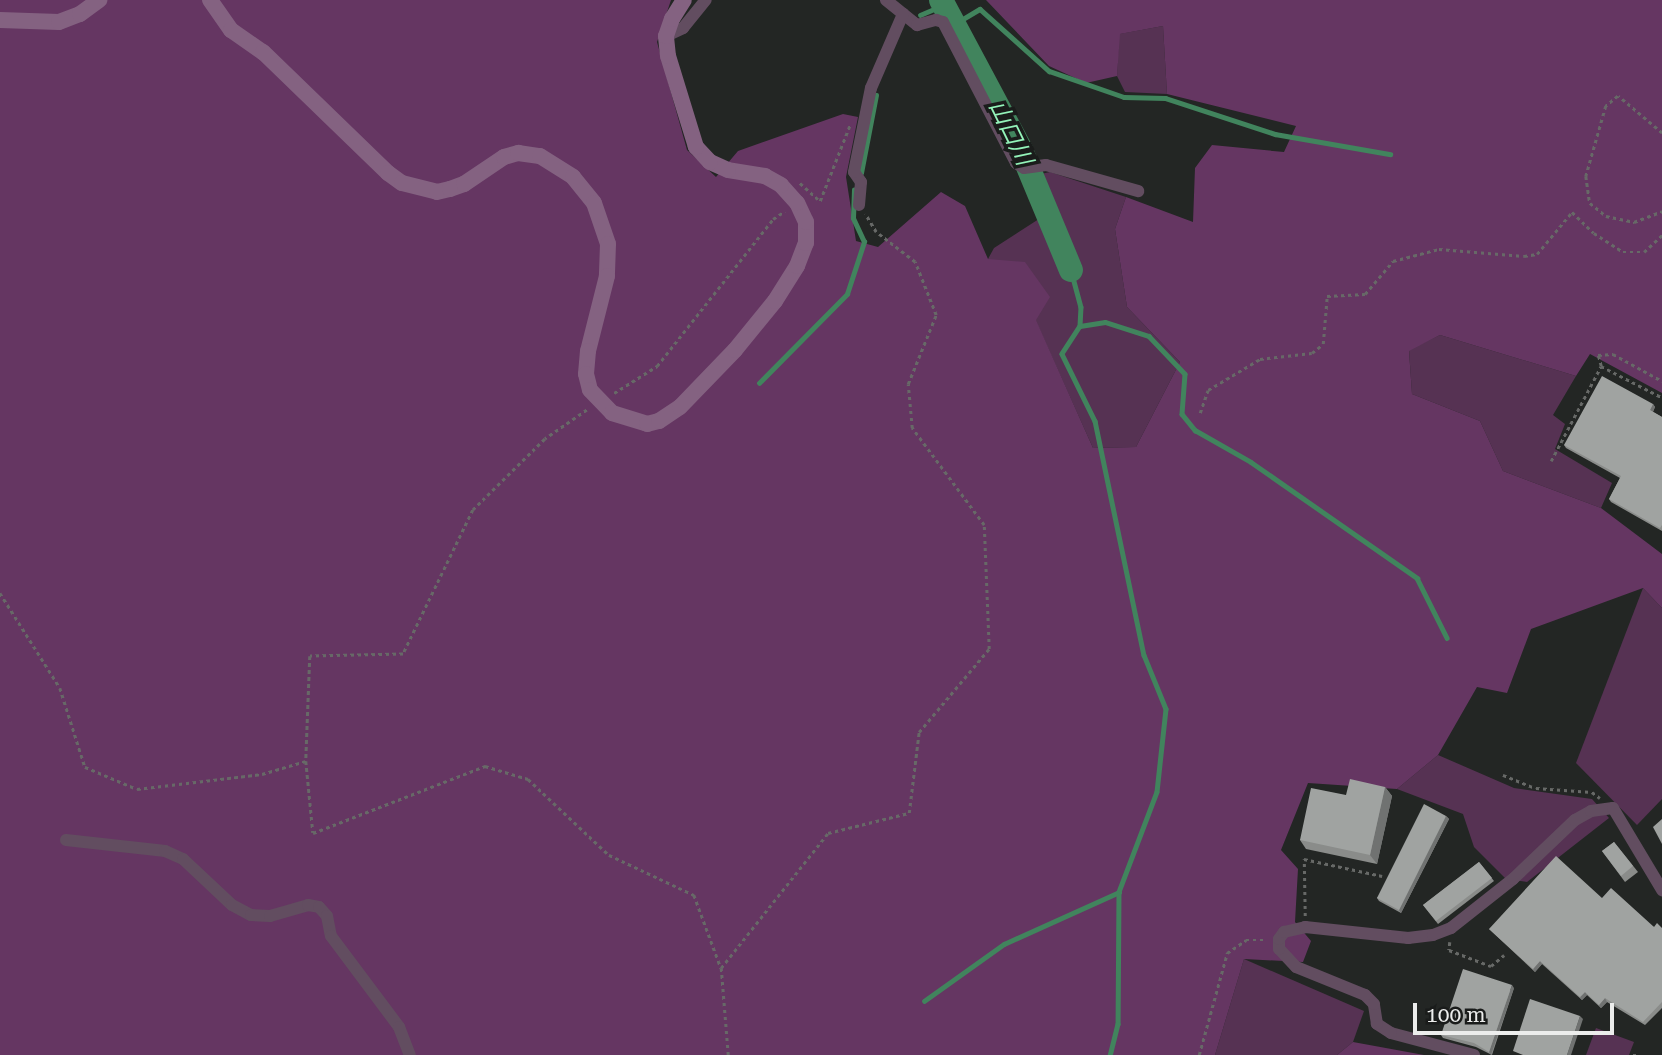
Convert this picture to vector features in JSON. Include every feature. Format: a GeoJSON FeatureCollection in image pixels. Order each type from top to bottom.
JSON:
{"type":"FeatureCollection","features":[{"type":"Feature","properties":{"kind":"street"},"geometry":{"type":"LineString","coordinates":[[0,20],[15,19],[37,24],[59,22],[80,14],[99,0]]}},
{"type":"Feature","properties":{"kind":"street"},"geometry":{"type":"LineString","coordinates":[[210,0],[231,30],[264,52],[388,173],[402,183],[437,192],[450,189],[464,184],[504,157],[518,153],[540,156],[558,164],[583,187],[594,203],[608,244],[607,276],[588,351],[586,374],[590,390],[598,402],[612,413],[646,424],[659,421],[680,407],[735,350],[775,301],[797,266],[806,243],[806,222],[797,203],[781,185],[765,176],[728,170],[710,162],[696,146],[668,56],[666,36],[672,19],[684,0]]}},
{"type":"Feature","properties":{"kind":"street"},"geometry":{"type":"LineString","coordinates":[[666,36],[683,28],[706,0]]}},
{"type":"Feature","properties":{"kind":"street"},"geometry":{"type":"LineString","coordinates":[[886,0],[917,25],[936,20],[943,22],[1016,163],[1030,167],[1046,165],[1138,191]]}},
{"type":"Feature","properties":{"kind":"street"},"geometry":{"type":"LineString","coordinates":[[859,205],[861,182],[854,172],[871,88],[903,14]]}},
{"type":"Feature","properties":{"kind":"street"},"geometry":{"type":"LineString","coordinates":[[1474,1055],[1391,1033],[1377,1024],[1374,1004],[1365,995],[1296,967],[1279,949],[1279,939],[1284,932],[1305,927],[1408,938],[1433,935],[1451,928],[1513,878],[1575,820],[1591,811],[1613,808],[1662,891]]}},
{"type":"Feature","properties":{"kind":"street"},"geometry":{"type":"LineString","coordinates":[[66,840],[165,850],[183,859],[232,905],[251,915],[270,916],[308,905],[319,907],[327,916],[331,936],[399,1027],[410,1055]]}},
{"type":"Feature","properties":{"kind":"path"},"geometry":{"type":"LineString","coordinates":[[1662,133],[1618,96],[1606,106],[1586,176],[1590,203],[1606,216],[1634,222],[1662,211]]}},
{"type":"Feature","properties":{"kind":"path"},"geometry":{"type":"LineString","coordinates":[[781,185],[794,178],[820,201],[852,121]]}},
{"type":"Feature","properties":{"kind":"path"},"geometry":{"type":"LineString","coordinates":[[728,1055],[721,968],[694,895],[608,855],[528,779],[485,766],[313,833],[306,761],[310,656],[403,654],[473,510],[545,439],[657,366],[773,219],[797,203]]}},
{"type":"Feature","properties":{"kind":"path"},"geometry":{"type":"LineString","coordinates":[[721,968],[828,833],[909,813],[919,732],[989,649],[984,525],[912,428],[908,384],[936,315],[915,262],[876,232],[859,205]]}},
{"type":"Feature","properties":{"kind":"path"},"geometry":{"type":"LineString","coordinates":[[1200,413],[1208,390],[1260,359],[1312,353],[1323,344],[1327,296],[1366,294],[1393,261],[1439,249],[1524,256],[1537,254],[1572,212],[1594,233],[1623,252],[1644,252],[1662,235]]}},
{"type":"Feature","properties":{"kind":"path"},"geometry":{"type":"LineString","coordinates":[[1551,461],[1601,366],[1598,355],[1613,354],[1662,382]]}},
{"type":"Feature","properties":{"kind":"path"},"geometry":{"type":"LineString","coordinates":[[1601,366],[1661,397]]}},
{"type":"Feature","properties":{"kind":"path"},"geometry":{"type":"LineString","coordinates":[[0,593],[60,688],[85,767],[137,789],[262,774],[306,761]]}},
{"type":"Feature","properties":{"kind":"path"},"geometry":{"type":"LineString","coordinates":[[1503,775],[1536,788],[1592,792],[1613,808]]}},
{"type":"Feature","properties":{"kind":"path"},"geometry":{"type":"LineString","coordinates":[[1305,927],[1304,859],[1382,876]]}},
{"type":"Feature","properties":{"kind":"path"},"geometry":{"type":"LineString","coordinates":[[1451,928],[1449,950],[1492,966],[1504,955]]}},
{"type":"Feature","properties":{"kind":"path"},"geometry":{"type":"LineString","coordinates":[[1199,1055],[1227,953],[1246,940],[1279,939]]}},
{"type":"Feature","properties":{"kind":"path"},"geometry":{"type":"LineString","coordinates":[[1633,1055],[1639,1055]]}},
{"type":"Feature","properties":{"kind":"shaded area"},"geometry":{"type":"Polygon","coordinates":[[[0,0],[671,0],[657,42],[687,150],[716,177],[738,151],[843,114],[858,117],[846,177],[856,241],[878,247],[941,192],[965,206],[988,259],[1025,262],[1050,297],[1036,320],[1093,448],[1136,447],[1180,362],[1127,307],[1115,229],[1126,197],[1193,222],[1195,168],[1212,145],[1284,152],[1296,126],[1167,94],[1163,26],[1120,34],[1117,76],[1086,83],[1049,66],[986,0],[1662,0],[1662,393],[1590,354],[1576,376],[1440,335],[1409,351],[1412,394],[1480,421],[1503,471],[1601,508],[1662,554],[1662,608],[1643,588],[1531,629],[1507,693],[1477,687],[1438,755],[1397,789],[1308,783],[1281,850],[1298,869],[1295,922],[1311,941],[1303,962],[1244,959],[1215,1055],[0,1055],[0,0]]]}},
{"type":"Feature","properties":{"kind":"shaded area"},"geometry":{"type":"Polygon","coordinates":[[[1163,26],[1167,94],[1125,92],[1117,76],[1119,34],[1163,26]]]}},
{"type":"Feature","properties":{"kind":"shaded area"},"geometry":{"type":"Polygon","coordinates":[[[1050,172],[1126,197],[1115,229],[1127,307],[1180,362],[1136,447],[1093,448],[1035,319],[988,259],[994,248],[1042,217],[1023,178],[1050,172]]]}},
{"type":"Feature","properties":{"kind":"shaded area"},"geometry":{"type":"Polygon","coordinates":[[[1440,335],[1576,376],[1553,415],[1565,424],[1555,449],[1612,483],[1601,508],[1503,471],[1480,421],[1412,394],[1409,350],[1440,335]]]}},
{"type":"Feature","properties":{"kind":"shaded area"},"geometry":{"type":"Polygon","coordinates":[[[1643,588],[1662,608],[1662,799],[1637,825],[1576,763],[1643,588]]]}},
{"type":"Feature","properties":{"kind":"shaded area"},"geometry":{"type":"Polygon","coordinates":[[[1438,755],[1514,788],[1592,799],[1609,818],[1527,882],[1506,879],[1474,847],[1463,814],[1397,789],[1438,755]]]}},
{"type":"Feature","properties":{"kind":"shaded area"},"geometry":{"type":"Polygon","coordinates":[[[1244,959],[1364,1011],[1353,1042],[1337,1055],[1215,1055],[1244,959]]]}},
{"type":"Feature","properties":{"kind":"shaded area"},"geometry":{"type":"Polygon","coordinates":[[[1596,1028],[1634,1042],[1629,1055],[1586,1055],[1596,1028]]]}},
{"type":"Feature","properties":{"kind":"shaded area"},"geometry":{"type":"Polygon","coordinates":[[[1353,1042],[1424,1055],[1337,1055],[1353,1042]]]}},
{"type":"Feature","properties":{"kind":"building"},"geometry":{"type":"Polygon","coordinates":[[[1602,376],[1653,404],[1650,410],[1662,417],[1660,528],[1609,499],[1621,476],[1564,445],[1602,376]]]}},
{"type":"Feature","properties":{"kind":"building"},"geometry":{"type":"Polygon","coordinates":[[[1350,779],[1385,787],[1370,855],[1300,840],[1311,788],[1346,795],[1350,779]]]}},
{"type":"Feature","properties":{"kind":"building"},"geometry":{"type":"Polygon","coordinates":[[[1424,804],[1446,816],[1399,910],[1377,898],[1424,804]]]}},
{"type":"Feature","properties":{"kind":"building"},"geometry":{"type":"Polygon","coordinates":[[[1662,819],[1662,844],[1653,827],[1662,819]]]}},
{"type":"Feature","properties":{"kind":"building"},"geometry":{"type":"Polygon","coordinates":[[[1614,842],[1633,866],[1621,876],[1602,851],[1614,842]]]}},
{"type":"Feature","properties":{"kind":"building"},"geometry":{"type":"Polygon","coordinates":[[[1556,856],[1602,898],[1611,888],[1654,927],[1657,923],[1662,928],[1662,1002],[1643,1022],[1605,998],[1599,1005],[1585,992],[1580,997],[1540,961],[1533,969],[1489,929],[1556,856]]]}},
{"type":"Feature","properties":{"kind":"building"},"geometry":{"type":"Polygon","coordinates":[[[1479,862],[1492,878],[1436,921],[1423,905],[1479,862]]]}},
{"type":"Feature","properties":{"kind":"building"},"geometry":{"type":"Polygon","coordinates":[[[1463,969],[1512,985],[1489,1052],[1474,1043],[1441,1035],[1463,969]]]}},
{"type":"Feature","properties":{"kind":"building"},"geometry":{"type":"Polygon","coordinates":[[[1530,999],[1580,1016],[1567,1055],[1523,1055],[1513,1051],[1530,999]]]}},
{"type":"Feature","properties":{"kind":"waterway","name":"山口川"},"geometry":{"type":"LineString","coordinates":[[941,0],[1021,150],[1071,270]]}},
{"type":"Feature","properties":{"kind":"waterway"},"geometry":{"type":"LineString","coordinates":[[920,15],[943,5]]}},
{"type":"Feature","properties":{"kind":"waterway"},"geometry":{"type":"LineString","coordinates":[[953,25],[980,9],[1049,71],[1124,97],[1165,98],[1275,134],[1390,154]]}},
{"type":"Feature","properties":{"kind":"waterway"},"geometry":{"type":"LineString","coordinates":[[861,173],[876,95]]}},
{"type":"Feature","properties":{"kind":"waterway"},"geometry":{"type":"LineString","coordinates":[[759,383],[847,294],[864,242],[853,218],[854,190]]}},
{"type":"Feature","properties":{"kind":"waterway"},"geometry":{"type":"LineString","coordinates":[[1071,270],[1081,307],[1080,326],[1062,354],[1095,421],[1144,655],[1166,709],[1157,792],[1119,892],[1118,1024],[1110,1055]]}},
{"type":"Feature","properties":{"kind":"waterway"},"geometry":{"type":"LineString","coordinates":[[1080,326],[1105,322],[1149,336],[1185,374],[1182,414],[1195,430],[1251,462],[1417,578],[1447,638]]}},
{"type":"Feature","properties":{"kind":"waterway"},"geometry":{"type":"LineString","coordinates":[[924,1001],[1004,944],[1119,892]]}}]}
